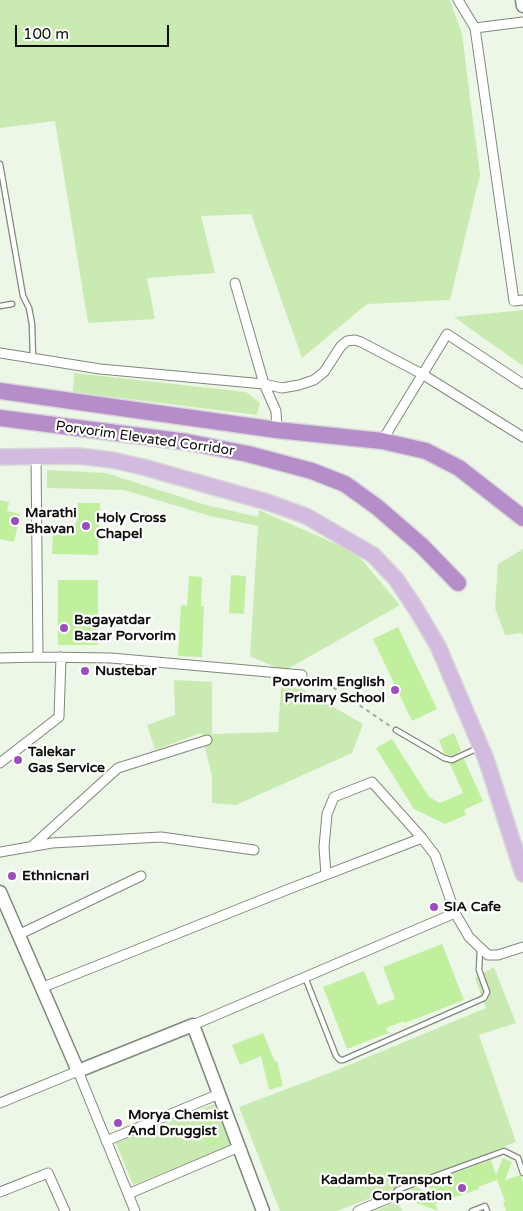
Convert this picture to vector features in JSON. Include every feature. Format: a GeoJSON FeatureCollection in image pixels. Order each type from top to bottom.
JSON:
{"type":"FeatureCollection","features":[{"type":"Feature","properties":{"kind":"highway"},"geometry":{"type":"LineString","coordinates":[[0,391],[277,430],[382,441],[426,451],[459,468],[523,518]]}},
{"type":"Feature","properties":{"kind":"highway","name":"Porvorim Elevated Corridor"},"geometry":{"type":"LineString","coordinates":[[0,418],[187,442],[248,454],[312,471],[345,484],[377,507],[422,546],[458,584]]}},
{"type":"Feature","properties":{"kind":"main road"},"geometry":{"type":"LineString","coordinates":[[0,457],[78,456],[112,460],[143,467],[267,502],[306,516],[373,555],[396,579],[438,646],[481,747],[523,874]]}},
{"type":"Feature","properties":{"kind":"street"},"geometry":{"type":"LineString","coordinates":[[458,0],[475,28],[514,301],[523,300]]}},
{"type":"Feature","properties":{"kind":"street"},"geometry":{"type":"LineString","coordinates":[[522,0],[523,6]]}},
{"type":"Feature","properties":{"kind":"street"},"geometry":{"type":"LineString","coordinates":[[475,28],[523,22]]}},
{"type":"Feature","properties":{"kind":"street"},"geometry":{"type":"LineString","coordinates":[[235,283],[264,384],[276,411],[277,430]]}},
{"type":"Feature","properties":{"kind":"street"},"geometry":{"type":"LineString","coordinates":[[382,441],[447,334],[523,384]]}},
{"type":"Feature","properties":{"kind":"street"},"geometry":{"type":"LineString","coordinates":[[0,353],[100,370],[264,384],[282,388],[314,380],[324,372],[341,346],[347,341],[355,340],[422,374],[523,437]]}},
{"type":"Feature","properties":{"kind":"street"},"geometry":{"type":"LineString","coordinates":[[36,456],[38,657]]}},
{"type":"Feature","properties":{"kind":"street"},"geometry":{"type":"LineString","coordinates":[[0,763],[59,717],[61,657]]}},
{"type":"Feature","properties":{"kind":"street"},"geometry":{"type":"LineString","coordinates":[[0,658],[111,658],[302,675]]}},
{"type":"Feature","properties":{"kind":"street"},"geometry":{"type":"LineString","coordinates":[[31,847],[118,768],[207,740]]}},
{"type":"Feature","properties":{"kind":"street"},"geometry":{"type":"LineString","coordinates":[[326,875],[324,847],[327,814],[334,797],[372,782],[435,855],[455,913],[469,937],[488,955],[498,955],[523,947]]}},
{"type":"Feature","properties":{"kind":"street"},"geometry":{"type":"LineString","coordinates":[[0,852],[52,843],[161,837],[254,850]]}},
{"type":"Feature","properties":{"kind":"street"},"geometry":{"type":"LineString","coordinates":[[41,988],[422,838]]}},
{"type":"Feature","properties":{"kind":"street"},"geometry":{"type":"LineString","coordinates":[[18,934],[142,876]]}},
{"type":"Feature","properties":{"kind":"street"},"geometry":{"type":"LineString","coordinates":[[0,892],[4,910],[18,934],[78,1072],[135,1211]]}},
{"type":"Feature","properties":{"kind":"street"},"geometry":{"type":"LineString","coordinates":[[0,1103],[193,1025],[455,913]]}},
{"type":"Feature","properties":{"kind":"street"},"geometry":{"type":"LineString","coordinates":[[193,1025],[263,1211]]}},
{"type":"Feature","properties":{"kind":"street"},"geometry":{"type":"LineString","coordinates":[[106,1141],[219,1094]]}},
{"type":"Feature","properties":{"kind":"street"},"geometry":{"type":"LineString","coordinates":[[128,1194],[239,1147]]}},
{"type":"Feature","properties":{"kind":"street"},"geometry":{"type":"LineString","coordinates":[[0,1192],[48,1173],[64,1211]]}},
{"type":"Feature","properties":{"kind":"street"},"geometry":{"type":"LineString","coordinates":[[358,1211],[396,1195]]}},
{"type":"Feature","properties":{"kind":"lane"},"geometry":{"type":"LineString","coordinates":[[0,164],[23,296],[29,308],[32,324],[33,359]]}},
{"type":"Feature","properties":{"kind":"lane"},"geometry":{"type":"LineString","coordinates":[[0,306],[12,304]]}},
{"type":"Feature","properties":{"kind":"lane"},"geometry":{"type":"LineString","coordinates":[[396,730],[444,758],[452,760],[481,747]]}},
{"type":"Feature","properties":{"kind":"lane"},"geometry":{"type":"LineString","coordinates":[[305,977],[336,1056],[343,1060],[484,998],[487,992],[479,970],[480,948]]}},
{"type":"Feature","properties":{"kind":"lane"},"geometry":{"type":"LineString","coordinates":[[396,1195],[397,1190],[504,1151],[518,1158],[523,1173]]}},
{"type":"Feature","properties":{"kind":"lane"},"geometry":{"type":"LineString","coordinates":[[472,1211],[485,1206],[487,1211]]}},
{"type":"Feature","properties":{"kind":"path"},"geometry":{"type":"LineString","coordinates":[[302,675],[321,679],[396,730]]}},
{"type":"Feature","properties":{"kind":"green space"},"geometry":{"type":"Polygon","coordinates":[[[0,0],[450,0],[462,34],[480,175],[450,300],[367,304],[302,358],[251,214],[201,216],[215,273],[147,278],[155,319],[88,323],[55,121],[0,128],[0,0]]]}},
{"type":"Feature","properties":{"kind":"green space"},"geometry":{"type":"Polygon","coordinates":[[[523,310],[523,366],[454,317],[523,310]]]}},
{"type":"Feature","properties":{"kind":"green space"},"geometry":{"type":"Polygon","coordinates":[[[74,373],[246,392],[260,403],[257,415],[73,392],[74,373]]]}},
{"type":"Feature","properties":{"kind":"green space"},"geometry":{"type":"Polygon","coordinates":[[[47,470],[106,473],[206,505],[258,517],[259,510],[356,553],[400,605],[284,671],[250,656],[258,526],[210,516],[124,490],[47,488],[47,470]]]}},
{"type":"Feature","properties":{"kind":"green space"},"geometry":{"type":"Polygon","coordinates":[[[523,549],[523,636],[521,633],[505,635],[495,608],[498,564],[523,549]]]}},
{"type":"Feature","properties":{"kind":"green space"},"geometry":{"type":"Polygon","coordinates":[[[174,680],[212,682],[212,734],[278,732],[281,687],[302,689],[363,724],[352,753],[236,805],[212,803],[212,776],[201,733],[155,750],[147,725],[175,715],[174,680]]]}},
{"type":"Feature","properties":{"kind":"green space"},"geometry":{"type":"Polygon","coordinates":[[[494,967],[516,1023],[479,1035],[516,1142],[337,1211],[280,1211],[239,1107],[332,1072],[486,1008],[475,978],[494,967]]]}},
{"type":"Feature","properties":{"kind":"green space"},"geometry":{"type":"Polygon","coordinates":[[[214,1104],[231,1146],[133,1185],[116,1143],[214,1104]]]}},
{"type":"Feature","properties":{"kind":"green space"},"geometry":{"type":"Polygon","coordinates":[[[398,1201],[402,1211],[374,1211],[398,1201]]]}},
{"type":"Feature","properties":{"kind":"building"},"geometry":{"type":"Polygon","coordinates":[[[0,500],[9,502],[7,511],[20,514],[14,542],[0,539],[0,500]]]}},
{"type":"Feature","properties":{"kind":"building","name":"Holy Cross Chapel"},"geometry":{"type":"Polygon","coordinates":[[[78,503],[100,503],[98,555],[52,554],[53,530],[69,530],[77,522],[78,503]]]}},
{"type":"Feature","properties":{"kind":"building"},"geometry":{"type":"Polygon","coordinates":[[[231,575],[246,576],[244,614],[229,613],[231,575]]]}},
{"type":"Feature","properties":{"kind":"building"},"geometry":{"type":"Polygon","coordinates":[[[189,576],[202,577],[201,606],[204,606],[202,657],[178,656],[181,605],[187,606],[189,576]]]}},
{"type":"Feature","properties":{"kind":"building"},"geometry":{"type":"Polygon","coordinates":[[[58,580],[98,580],[98,645],[58,645],[58,580]]]}},
{"type":"Feature","properties":{"kind":"building"},"geometry":{"type":"Polygon","coordinates":[[[398,627],[437,709],[412,721],[373,639],[398,627]]]}},
{"type":"Feature","properties":{"kind":"building"},"geometry":{"type":"Polygon","coordinates":[[[454,733],[461,751],[452,756],[444,753],[439,740],[454,733]]]}},
{"type":"Feature","properties":{"kind":"building"},"geometry":{"type":"Polygon","coordinates":[[[392,739],[429,797],[440,803],[463,793],[450,764],[464,759],[483,801],[464,810],[466,815],[445,824],[414,809],[376,748],[392,739]]]}},
{"type":"Feature","properties":{"kind":"building"},"geometry":{"type":"Polygon","coordinates":[[[442,944],[464,1000],[405,1023],[404,1021],[386,1028],[388,1033],[347,1049],[323,987],[364,971],[378,1005],[395,999],[383,967],[442,944]]]}},
{"type":"Feature","properties":{"kind":"building"},"geometry":{"type":"Polygon","coordinates":[[[263,1033],[275,1062],[277,1061],[283,1086],[269,1090],[261,1056],[240,1065],[232,1045],[263,1033]]]}},
{"type":"Feature","properties":{"kind":"building"},"geometry":{"type":"Polygon","coordinates":[[[210,1111],[222,1141],[208,1147],[196,1116],[210,1111]]]}},
{"type":"Feature","properties":{"kind":"building"},"geometry":{"type":"Polygon","coordinates":[[[503,1158],[512,1162],[505,1180],[521,1176],[523,1182],[523,1211],[506,1211],[503,1202],[505,1201],[497,1180],[478,1187],[479,1189],[435,1204],[438,1211],[408,1200],[412,1189],[416,1187],[432,1194],[428,1183],[491,1160],[496,1175],[503,1158]]]}},
{"type":"Feature","properties":{"kind":"place","name":"Marathi Bhavan"},"geometry":{"type":"Point","coordinates":[15,521]}},
{"type":"Feature","properties":{"kind":"place","name":"Holy Cross Chapel"},"geometry":{"type":"Point","coordinates":[86,526]}},
{"type":"Feature","properties":{"kind":"place","name":"Bagayatdar Bazar Porvorim"},"geometry":{"type":"Point","coordinates":[64,628]}},
{"type":"Feature","properties":{"kind":"place","name":"Nustebar"},"geometry":{"type":"Point","coordinates":[85,671]}},
{"type":"Feature","properties":{"kind":"place","name":"Porvorim English Primary School"},"geometry":{"type":"Point","coordinates":[395,690]}},
{"type":"Feature","properties":{"kind":"place","name":"Talekar Gas Service"},"geometry":{"type":"Point","coordinates":[18,760]}},
{"type":"Feature","properties":{"kind":"place","name":"Ethnicnari"},"geometry":{"type":"Point","coordinates":[12,876]}},
{"type":"Feature","properties":{"kind":"place","name":"SIA Cafe"},"geometry":{"type":"Point","coordinates":[434,907]}},
{"type":"Feature","properties":{"kind":"place","name":"Morya Chemist And Druggist"},"geometry":{"type":"Point","coordinates":[118,1123]}},
{"type":"Feature","properties":{"kind":"place","name":"Kadamba Transport Corporation"},"geometry":{"type":"Point","coordinates":[462,1188]}}]}
